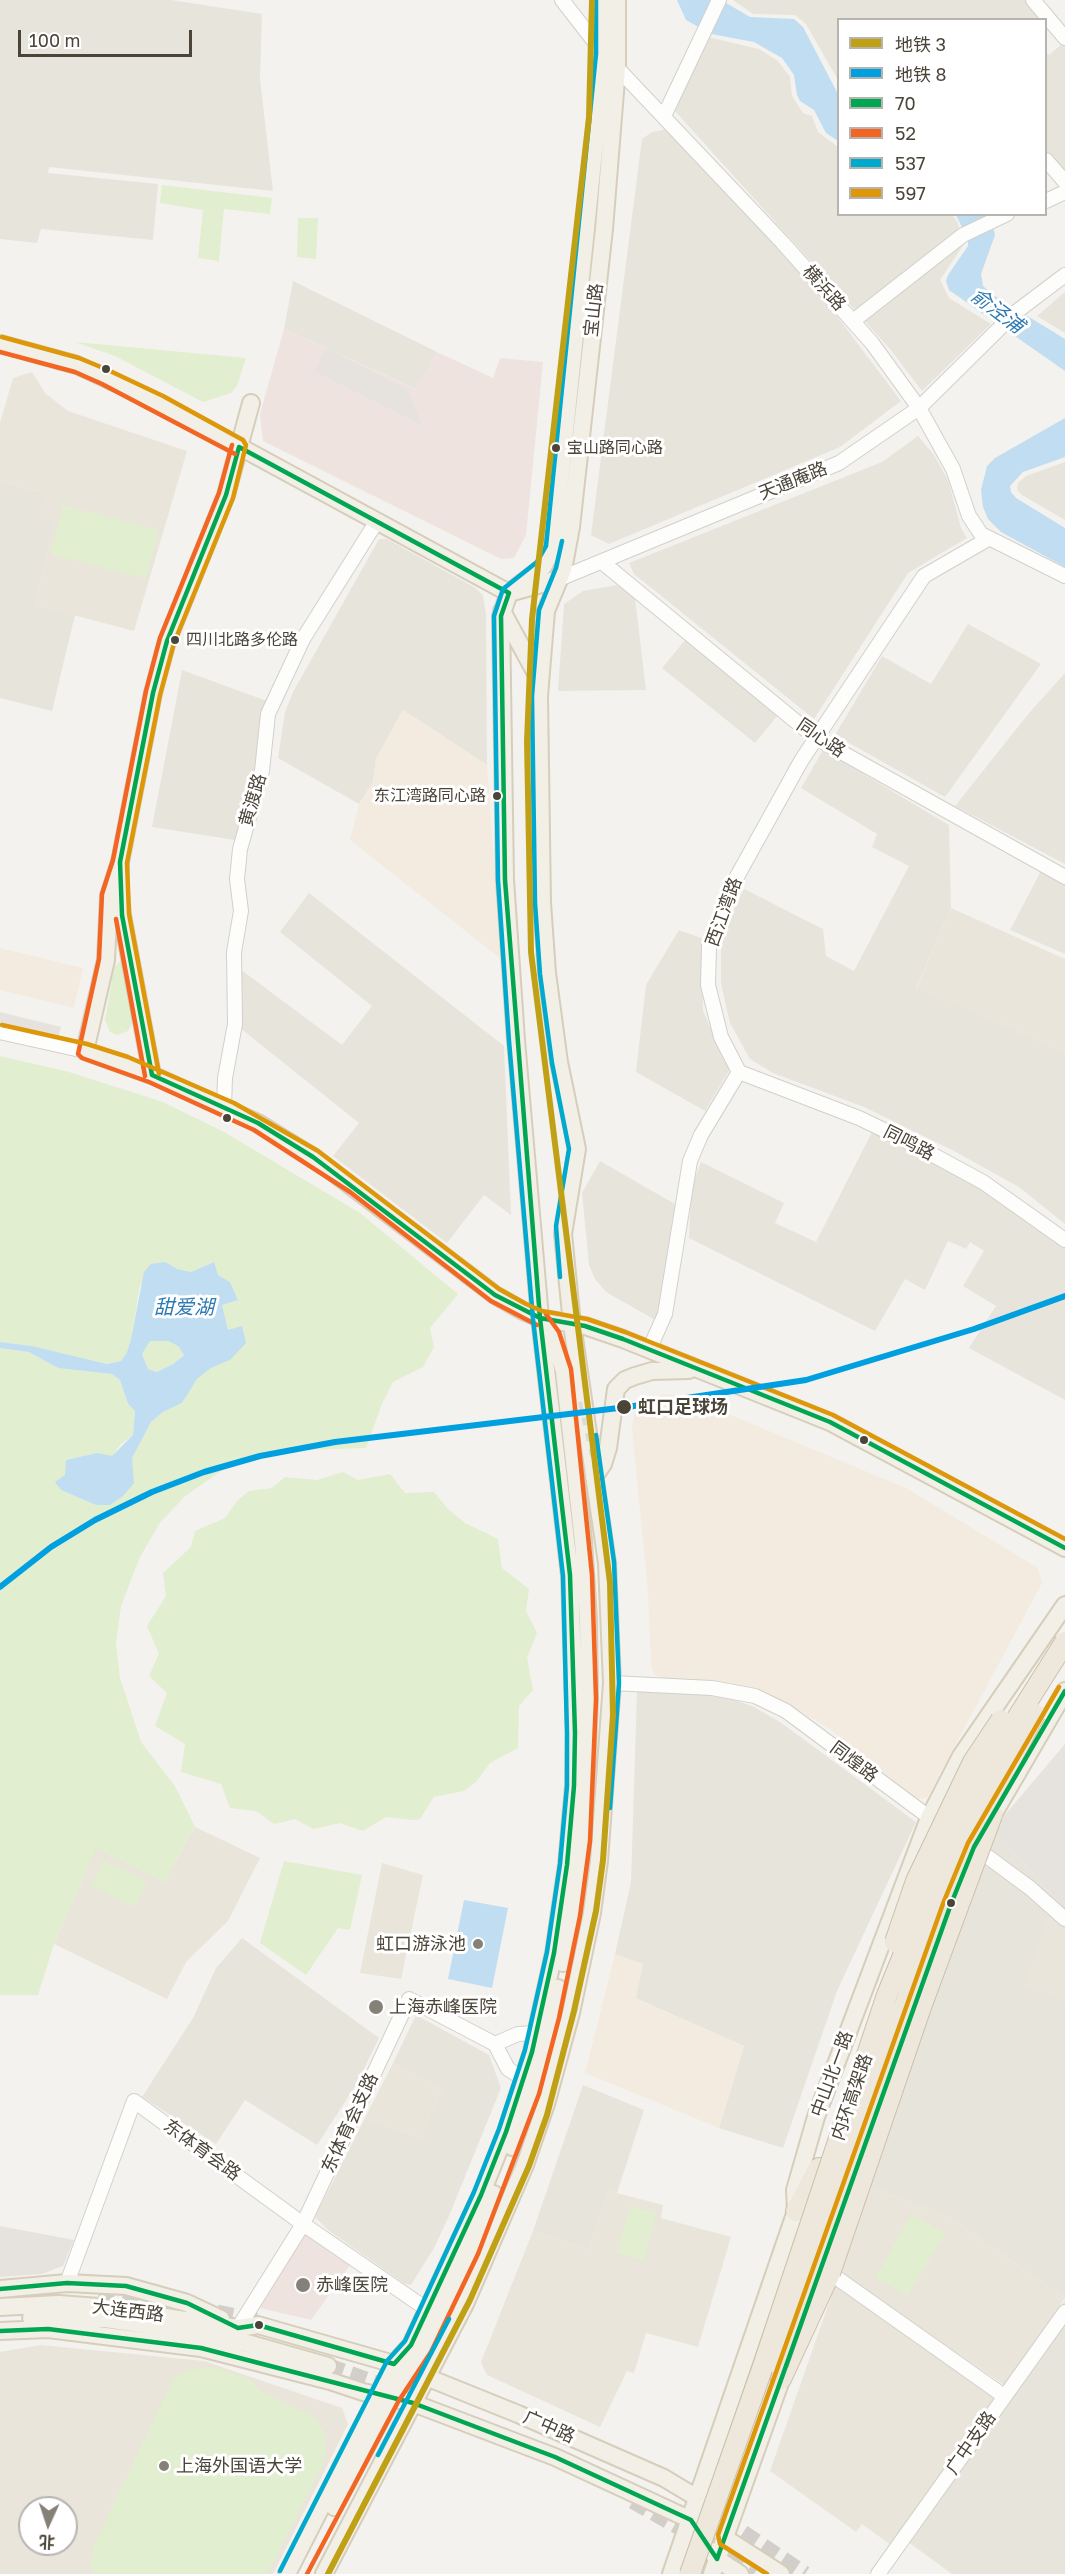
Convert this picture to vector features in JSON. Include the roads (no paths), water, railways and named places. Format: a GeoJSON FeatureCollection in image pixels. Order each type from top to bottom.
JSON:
{"type":"FeatureCollection","features":[{"type":"Feature","properties":{"kind":"highway"},"geometry":{"type":"LineString","coordinates":[[796,2211],[819,2168],[916,1881],[973,1762],[1017,1696],[1065,1634]]}},
{"type":"Feature","properties":{"kind":"highway","name":"内环高架路"},"geometry":{"type":"LineString","coordinates":[[690,2574],[761,2372],[887,1995],[946,1848],[1000,1745],[1065,1642]]}},
{"type":"Feature","properties":{"kind":"highway","name":"内环高架路"},"geometry":{"type":"LineString","coordinates":[[699,2574],[777,2366],[923,1951],[962,1852],[1020,1740],[1065,1663]]}},
{"type":"Feature","properties":{"kind":"highway"},"geometry":{"type":"LineString","coordinates":[[781,2379],[830,2273],[921,2007],[1020,1740]]}},
{"type":"Feature","properties":{"kind":"main road","name":"宝山路"},"geometry":{"type":"LineString","coordinates":[[509,593],[543,567],[550,558],[554,540],[604,54],[603,0]]}},
{"type":"Feature","properties":{"kind":"main road","name":"宝山路"},"geometry":{"type":"LineString","coordinates":[[559,579],[566,560],[571,521],[603,229],[617,67],[617,0]]}},
{"type":"Feature","properties":{"kind":"main road"},"geometry":{"type":"LineString","coordinates":[[0,344],[86,369],[159,403],[509,593],[559,579]]}},
{"type":"Feature","properties":{"kind":"main road"},"geometry":{"type":"LineString","coordinates":[[251,403],[226,495],[167,641],[153,693],[120,862],[109,896],[106,960],[85,1051],[152,1075],[224,1106],[313,1157],[495,1295],[540,1318],[597,1330],[838,1426],[1065,1548]]}},
{"type":"Feature","properties":{"kind":"main road","name":"宝山路"},"geometry":{"type":"LineString","coordinates":[[554,540],[559,579]]}},
{"type":"Feature","properties":{"kind":"main road"},"geometry":{"type":"LineString","coordinates":[[324,2574],[428,2377],[487,2258],[525,2165],[560,2056],[592,1913],[609,1748],[612,1683],[607,1563],[572,1324],[563,1227],[577,1149],[559,1062],[547,974],[542,903],[540,681],[546,611],[559,579]]}},
{"type":"Feature","properties":{"kind":"main road"},"geometry":{"type":"LineString","coordinates":[[287,2574],[402,2367],[482,2195],[524,2079],[536,2033],[554,1953],[567,1865],[574,1786],[575,1733],[570,1575],[540,1318],[505,880],[502,610],[509,593]]}},
{"type":"Feature","properties":{"kind":"main road"},"geometry":{"type":"LineString","coordinates":[[502,610],[540,681]]}},
{"type":"Feature","properties":{"kind":"main road"},"geometry":{"type":"LineString","coordinates":[[120,862],[122,915],[152,1075]]}},
{"type":"Feature","properties":{"kind":"main road"},"geometry":{"type":"LineString","coordinates":[[106,960],[117,944],[125,947],[131,955]]}},
{"type":"Feature","properties":{"kind":"main road"},"geometry":{"type":"LineString","coordinates":[[402,2367],[424,2349],[451,2296],[523,2119],[552,2016],[577,1890],[583,1841],[589,1700],[585,1575],[564,1371],[552,1335],[540,1318]]}},
{"type":"Feature","properties":{"kind":"main road"},"geometry":{"type":"LineString","coordinates":[[594,1477],[603,1464],[608,1448],[616,1389],[635,1376],[652,1371],[695,1370]]}},
{"type":"Feature","properties":{"kind":"main road","name":"中山北一路"},"geometry":{"type":"LineString","coordinates":[[671,2574],[699,2499],[796,2211],[795,2190],[816,2118],[929,1818],[961,1756],[1065,1605]]}},
{"type":"Feature","properties":{"kind":"main road"},"geometry":{"type":"LineString","coordinates":[[714,2567],[951,1904],[974,1847],[1065,1691]]}},
{"type":"Feature","properties":{"kind":"main road"},"geometry":{"type":"LineString","coordinates":[[0,2289],[67,2283],[126,2286],[187,2302],[238,2328]]}},
{"type":"Feature","properties":{"kind":"main road"},"geometry":{"type":"LineString","coordinates":[[0,2298],[98,2298]]}},
{"type":"Feature","properties":{"kind":"main road","name":"大连西路"},"geometry":{"type":"LineString","coordinates":[[0,2307],[59,2304],[89,2306],[238,2328],[258,2325],[402,2367]]}},
{"type":"Feature","properties":{"kind":"main road"},"geometry":{"type":"LineString","coordinates":[[0,2321],[71,2317],[106,2319],[225,2338],[328,2366]]}},
{"type":"Feature","properties":{"kind":"main road","name":"大连西路"},"geometry":{"type":"LineString","coordinates":[[0,2331],[48,2329],[201,2348],[413,2403]]}},
{"type":"Feature","properties":{"kind":"main road","name":"广中路"},"geometry":{"type":"LineString","coordinates":[[402,2367],[654,2473],[699,2499]]}},
{"type":"Feature","properties":{"kind":"main road"},"geometry":{"type":"LineString","coordinates":[[298,2574],[385,2397]]}},
{"type":"Feature","properties":{"kind":"main road","name":"广中路"},"geometry":{"type":"LineString","coordinates":[[413,2403],[555,2457],[691,2520]]}},
{"type":"Feature","properties":{"kind":"main road"},"geometry":{"type":"LineString","coordinates":[[699,2499],[725,2538],[781,2574]]}},
{"type":"Feature","properties":{"kind":"main road"},"geometry":{"type":"LineString","coordinates":[[691,2520],[714,2567],[740,2574]]}},
{"type":"Feature","properties":{"kind":"street","name":"横浜路"},"geometry":{"type":"LineString","coordinates":[[562,0],[604,54],[853,321],[919,408],[953,469],[969,516],[988,539],[1065,576]]}},
{"type":"Feature","properties":{"kind":"street"},"geometry":{"type":"LineString","coordinates":[[664,116],[718,0]]}},
{"type":"Feature","properties":{"kind":"street"},"geometry":{"type":"LineString","coordinates":[[1033,0],[1065,38]]}},
{"type":"Feature","properties":{"kind":"street"},"geometry":{"type":"LineString","coordinates":[[1047,161],[1065,182]]}},
{"type":"Feature","properties":{"kind":"street"},"geometry":{"type":"LineString","coordinates":[[1047,201],[1065,192]]}},
{"type":"Feature","properties":{"kind":"street"},"geometry":{"type":"LineString","coordinates":[[853,321],[963,235],[999,216]]}},
{"type":"Feature","properties":{"kind":"street","name":"天通庵路"},"geometry":{"type":"LineString","coordinates":[[559,579],[839,463],[919,408],[1016,312],[1065,275]]}},
{"type":"Feature","properties":{"kind":"street","name":"黄渡路"},"geometry":{"type":"LineString","coordinates":[[224,1106],[225,1078],[235,1024],[234,952],[241,911],[237,879],[240,849],[262,771],[268,714],[303,639],[377,521]]}},
{"type":"Feature","properties":{"kind":"street","name":"西江湾路"},"geometry":{"type":"LineString","coordinates":[[739,1072],[715,1020],[708,985],[709,946],[741,866],[816,738],[924,576],[988,539]]}},
{"type":"Feature","properties":{"kind":"street","name":"同心路"},"geometry":{"type":"LineString","coordinates":[[602,562],[816,738],[1065,877]]}},
{"type":"Feature","properties":{"kind":"street"},"geometry":{"type":"LineString","coordinates":[[0,1032],[85,1051]]}},
{"type":"Feature","properties":{"kind":"street"},"geometry":{"type":"LineString","coordinates":[[649,1350],[665,1314],[690,1161],[701,1135],[739,1072]]}},
{"type":"Feature","properties":{"kind":"street","name":"同鸣路"},"geometry":{"type":"LineString","coordinates":[[739,1072],[859,1118],[911,1143],[983,1182],[1065,1240]]}},
{"type":"Feature","properties":{"kind":"street","name":"同煌路"},"geometry":{"type":"LineString","coordinates":[[612,1683],[735,1690],[755,1696],[786,1711],[929,1818],[1030,1888],[1065,1919]]}},
{"type":"Feature","properties":{"kind":"street","name":"东体育会支路"},"geometry":{"type":"LineString","coordinates":[[238,2328],[303,2224],[409,1999],[495,2044]]}},
{"type":"Feature","properties":{"kind":"street"},"geometry":{"type":"LineString","coordinates":[[524,2079],[508,2069],[495,2044],[518,2034],[536,2033]]}},
{"type":"Feature","properties":{"kind":"street","name":"东体育会路"},"geometry":{"type":"LineString","coordinates":[[67,2283],[134,2101],[303,2224],[428,2310]]}},
{"type":"Feature","properties":{"kind":"street"},"geometry":{"type":"LineString","coordinates":[[830,2273],[1004,2396]]}},
{"type":"Feature","properties":{"kind":"street","name":"广中支路"},"geometry":{"type":"LineString","coordinates":[[878,2574],[1065,2312]]}},
{"type":"Feature","properties":{"kind":"water"},"geometry":{"type":"Polygon","coordinates":[[[677,0],[721,0],[750,17],[794,19],[803,27],[837,92],[837,140],[826,133],[814,110],[800,101],[794,75],[782,58],[754,42],[711,34],[686,20],[677,0]]]}},
{"type":"Feature","properties":{"kind":"water","name":"俞泾浦"},"geometry":{"type":"Polygon","coordinates":[[[956,216],[990,216],[995,235],[981,274],[983,286],[993,295],[1065,339],[1065,371],[949,290],[946,281],[948,275],[968,246],[968,239],[956,216]]]}},
{"type":"Feature","properties":{"kind":"water"},"geometry":{"type":"Polygon","coordinates":[[[1065,418],[1065,457],[1023,472],[1010,486],[1016,498],[1065,528],[1065,567],[1001,532],[988,519],[983,507],[981,490],[987,466],[995,458],[1065,418]]]}},
{"type":"Feature","properties":{"kind":"water","name":"甜爱湖"},"geometry":{"type":"Polygon","coordinates":[[[165,1262],[177,1269],[191,1272],[214,1262],[218,1275],[230,1282],[238,1300],[222,1305],[228,1330],[242,1326],[246,1343],[230,1360],[211,1368],[197,1379],[182,1403],[163,1412],[151,1422],[132,1458],[134,1483],[123,1496],[110,1505],[96,1505],[61,1490],[55,1482],[65,1475],[66,1460],[97,1453],[112,1456],[133,1435],[135,1411],[128,1404],[120,1380],[112,1374],[58,1368],[29,1352],[0,1348],[0,1342],[32,1346],[107,1364],[121,1361],[131,1339],[144,1272],[151,1264],[165,1262]],[[150,1341],[142,1354],[148,1369],[157,1372],[184,1355],[178,1346],[168,1341],[150,1341]]]}},
{"type":"Feature","properties":{"kind":"water","name":"虹口游泳池"},"geometry":{"type":"Polygon","coordinates":[[[464,1900],[508,1908],[492,1988],[448,1979],[464,1900]]]}},
{"type":"Feature","properties":{"kind":"tunnel"},"geometry":{"type":"LineString","coordinates":[[98,2298],[209,2311],[258,2321]]}},
{"type":"Feature","properties":{"kind":"tunnel"},"geometry":{"type":"LineString","coordinates":[[328,2366],[395,2390]]}},
{"type":"Feature","properties":{"kind":"tunnel"},"geometry":{"type":"LineString","coordinates":[[633,2501],[696,2537]]}},
{"type":"Feature","properties":{"kind":"tunnel"},"geometry":{"type":"LineString","coordinates":[[703,2506],[805,2574]]}},
{"type":"Feature","properties":{"kind":"tunnel"},"geometry":{"type":"LineString","coordinates":[[728,2557],[754,2574]]}},
{"type":"Feature","properties":{"kind":"railway"},"geometry":{"type":"LineString","coordinates":[[580,1402],[597,1479]]}},
{"type":"Feature","properties":{"kind":"metro line","name":"3"},"geometry":{"type":"LineString","coordinates":[[328,2574],[470,2300],[529,2166],[547,2115],[574,2011],[596,1911],[603,1860],[613,1715],[610,1583],[531,952],[527,741],[532,619],[589,117],[592,0]]}},
{"type":"Feature","properties":{"kind":"metro line","name":"8"},"geometry":{"type":"LineString","coordinates":[[0,1587],[51,1547],[95,1520],[152,1492],[204,1472],[260,1456],[335,1442],[627,1407],[806,1380],[974,1329],[1065,1296]]}},
{"type":"Feature","properties":{"kind":"place","name":"宝山路同心路"},"geometry":{"type":"Point","coordinates":[556,448]}},
{"type":"Feature","properties":{"kind":"place","name":"四川北路多伦路"},"geometry":{"type":"Point","coordinates":[175,640]}},
{"type":"Feature","properties":{"kind":"place","name":"东江湾路同心路"},"geometry":{"type":"Point","coordinates":[497,796]}},
{"type":"Feature","properties":{"kind":"place","name":"虹口足球场"},"geometry":{"type":"Point","coordinates":[624,1407]}},
{"type":"Feature","properties":{"kind":"place","name":"虹口游泳池"},"geometry":{"type":"Point","coordinates":[478,1944]}},
{"type":"Feature","properties":{"kind":"place","name":"上海赤峰医院"},"geometry":{"type":"Point","coordinates":[376,2007]}},
{"type":"Feature","properties":{"kind":"place","name":"赤峰医院"},"geometry":{"type":"Point","coordinates":[303,2285]}},
{"type":"Feature","properties":{"kind":"place","name":"上海外国语大学"},"geometry":{"type":"Point","coordinates":[164,2466]}}]}
